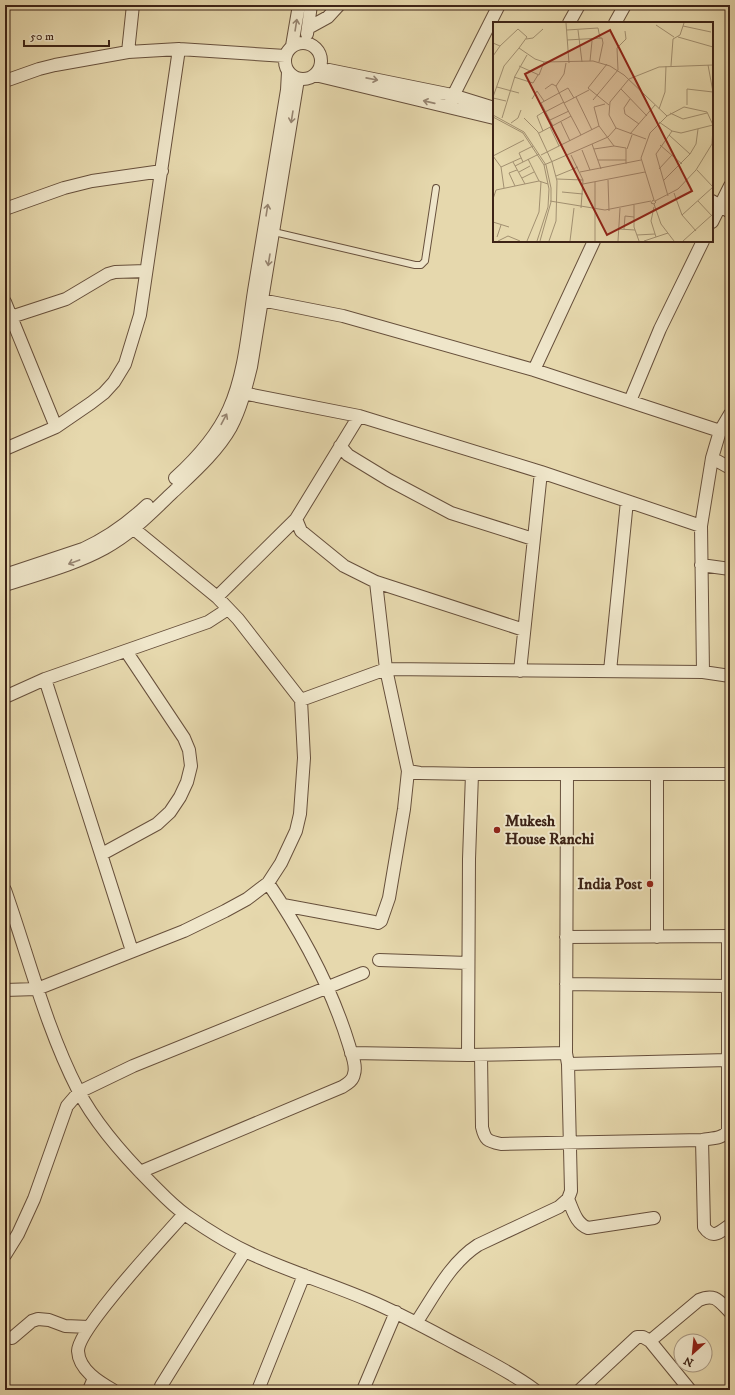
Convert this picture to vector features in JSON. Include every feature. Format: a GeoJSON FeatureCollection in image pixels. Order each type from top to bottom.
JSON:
{"type":"FeatureCollection","features":[{"type":"Feature","properties":{"kind":"street"},"geometry":{"type":"LineString","coordinates":[[128,52],[133,5]]}},
{"type":"Feature","properties":{"kind":"street"},"geometry":{"type":"LineString","coordinates":[[292,46],[299,5]]}},
{"type":"Feature","properties":{"kind":"street"},"geometry":{"type":"LineString","coordinates":[[306,43],[311,5]]}},
{"type":"Feature","properties":{"kind":"street"},"geometry":{"type":"LineString","coordinates":[[308,28],[328,17],[339,5]]}},
{"type":"Feature","properties":{"kind":"street"},"geometry":{"type":"LineString","coordinates":[[494,22],[500,5]]}},
{"type":"Feature","properties":{"kind":"street"},"geometry":{"type":"LineString","coordinates":[[570,22],[579,5]]}},
{"type":"Feature","properties":{"kind":"street"},"geometry":{"type":"LineString","coordinates":[[616,22],[625,5]]}},
{"type":"Feature","properties":{"kind":"street"},"geometry":{"type":"LineString","coordinates":[[450,100],[491,30]]}},
{"type":"Feature","properties":{"kind":"street"},"geometry":{"type":"LineString","coordinates":[[5,584],[75,562],[105,548],[197,469],[230,429],[239,410],[240,392],[251,367],[258,300],[286,90],[286,63],[288,50],[298,43],[306,43],[312,45],[320,54],[321,61],[317,72],[305,79],[298,79],[292,76],[286,63]]}},
{"type":"Feature","properties":{"kind":"street"},"geometry":{"type":"LineString","coordinates":[[5,81],[55,65],[128,52],[178,53],[286,63]]}},
{"type":"Feature","properties":{"kind":"street"},"geometry":{"type":"LineString","coordinates":[[5,88],[66,68],[178,53]]}},
{"type":"Feature","properties":{"kind":"street"},"geometry":{"type":"LineString","coordinates":[[5,449],[56,427],[104,394],[114,382],[125,364],[140,315],[178,53]]}},
{"type":"Feature","properties":{"kind":"street"},"geometry":{"type":"LineString","coordinates":[[317,72],[493,108]]}},
{"type":"Feature","properties":{"kind":"street"},"geometry":{"type":"LineString","coordinates":[[258,300],[274,232],[298,79]]}},
{"type":"Feature","properties":{"kind":"street"},"geometry":{"type":"LineString","coordinates":[[450,100],[493,118]]}},
{"type":"Feature","properties":{"kind":"street"},"geometry":{"type":"LineString","coordinates":[[5,209],[64,188],[85,183],[162,171]]}},
{"type":"Feature","properties":{"kind":"street"},"geometry":{"type":"LineString","coordinates":[[713,220],[723,204],[730,186]]}},
{"type":"Feature","properties":{"kind":"street"},"geometry":{"type":"LineString","coordinates":[[713,192],[723,204]]}},
{"type":"Feature","properties":{"kind":"street"},"geometry":{"type":"LineString","coordinates":[[534,370],[594,242]]}},
{"type":"Feature","properties":{"kind":"street"},"geometry":{"type":"LineString","coordinates":[[630,401],[660,329],[703,242]]}},
{"type":"Feature","properties":{"kind":"street"},"geometry":{"type":"LineString","coordinates":[[11,317],[66,299],[108,274],[115,272],[146,271]]}},
{"type":"Feature","properties":{"kind":"street"},"geometry":{"type":"LineString","coordinates":[[258,300],[343,316],[534,370],[720,431]]}},
{"type":"Feature","properties":{"kind":"street"},"geometry":{"type":"LineString","coordinates":[[5,302],[56,427]]}},
{"type":"Feature","properties":{"kind":"street"},"geometry":{"type":"LineString","coordinates":[[240,392],[359,416],[541,472],[701,526]]}},
{"type":"Feature","properties":{"kind":"street"},"geometry":{"type":"LineString","coordinates":[[703,672],[701,526],[712,458],[720,431],[730,414]]}},
{"type":"Feature","properties":{"kind":"street"},"geometry":{"type":"LineString","coordinates":[[217,597],[296,519],[359,416]]}},
{"type":"Feature","properties":{"kind":"street"},"geometry":{"type":"LineString","coordinates":[[340,446],[348,455],[383,477],[451,513],[533,539]]}},
{"type":"Feature","properties":{"kind":"street"},"geometry":{"type":"LineString","coordinates":[[712,458],[730,468]]}},
{"type":"Feature","properties":{"kind":"street"},"geometry":{"type":"LineString","coordinates":[[520,671],[541,472]]}},
{"type":"Feature","properties":{"kind":"street"},"geometry":{"type":"LineString","coordinates":[[610,671],[627,501]]}},
{"type":"Feature","properties":{"kind":"street"},"geometry":{"type":"LineString","coordinates":[[296,519],[301,531],[344,566],[376,582],[524,630]]}},
{"type":"Feature","properties":{"kind":"street"},"geometry":{"type":"LineString","coordinates":[[5,576],[83,549],[131,525]]}},
{"type":"Feature","properties":{"kind":"street"},"geometry":{"type":"LineString","coordinates":[[5,990],[37,989],[184,931],[247,899],[268,883],[288,849],[296,831],[300,814],[304,758],[301,700],[238,619],[217,597],[131,525]]}},
{"type":"Feature","properties":{"kind":"street"},"geometry":{"type":"LineString","coordinates":[[701,565],[730,569]]}},
{"type":"Feature","properties":{"kind":"street"},"geometry":{"type":"LineString","coordinates":[[283,905],[374,922],[382,921],[389,898],[404,809],[408,771],[386,669],[376,582]]}},
{"type":"Feature","properties":{"kind":"street"},"geometry":{"type":"LineString","coordinates":[[5,697],[45,679],[208,622],[228,609]]}},
{"type":"Feature","properties":{"kind":"street"},"geometry":{"type":"LineString","coordinates":[[102,854],[157,824],[170,812],[180,798],[187,782],[190,766],[190,750],[184,738],[126,651]]}},
{"type":"Feature","properties":{"kind":"street"},"geometry":{"type":"LineString","coordinates":[[301,700],[386,669],[703,672],[730,676]]}},
{"type":"Feature","properties":{"kind":"street"},"geometry":{"type":"LineString","coordinates":[[45,679],[132,951]]}},
{"type":"Feature","properties":{"kind":"street"},"geometry":{"type":"LineString","coordinates":[[408,771],[420,773],[472,774],[730,774]]}},
{"type":"Feature","properties":{"kind":"street"},"geometry":{"type":"LineString","coordinates":[[468,1055],[469,860],[472,774]]}},
{"type":"Feature","properties":{"kind":"street"},"geometry":{"type":"LineString","coordinates":[[416,1323],[457,1262],[467,1252],[478,1245],[559,1207],[568,1199],[571,1191],[566,984],[567,774]]}},
{"type":"Feature","properties":{"kind":"street"},"geometry":{"type":"LineString","coordinates":[[657,774],[657,937]]}},
{"type":"Feature","properties":{"kind":"street"},"geometry":{"type":"LineString","coordinates":[[140,1172],[342,1088],[349,1083],[354,1074],[355,1067],[351,1053],[328,987],[283,905],[268,883]]}},
{"type":"Feature","properties":{"kind":"street"},"geometry":{"type":"LineString","coordinates":[[5,890],[37,989],[68,1069],[79,1092],[106,1132],[140,1172],[184,1214],[211,1232],[245,1251],[396,1312],[509,1373],[534,1390]]}},
{"type":"Feature","properties":{"kind":"street"},"geometry":{"type":"LineString","coordinates":[[481,1055],[482,1127],[484,1137],[490,1142],[501,1144],[702,1140],[720,1137],[728,1131],[729,936],[566,937]]}},
{"type":"Feature","properties":{"kind":"street"},"geometry":{"type":"LineString","coordinates":[[379,960],[468,963]]}},
{"type":"Feature","properties":{"kind":"street"},"geometry":{"type":"LineString","coordinates":[[5,1255],[18,1234],[34,1199],[67,1106],[79,1092],[133,1066],[363,973]]}},
{"type":"Feature","properties":{"kind":"street"},"geometry":{"type":"LineString","coordinates":[[566,984],[728,986]]}},
{"type":"Feature","properties":{"kind":"street"},"geometry":{"type":"LineString","coordinates":[[351,1053],[481,1055],[728,1066]]}},
{"type":"Feature","properties":{"kind":"street"},"geometry":{"type":"LineString","coordinates":[[702,1140],[704,1226],[708,1233],[712,1234],[718,1233],[730,1225]]}},
{"type":"Feature","properties":{"kind":"street"},"geometry":{"type":"LineString","coordinates":[[568,1199],[578,1221],[582,1226],[588,1228],[654,1218]]}},
{"type":"Feature","properties":{"kind":"street"},"geometry":{"type":"LineString","coordinates":[[113,1390],[94,1378],[84,1367],[78,1352],[82,1338],[129,1276],[184,1214]]}},
{"type":"Feature","properties":{"kind":"street"},"geometry":{"type":"LineString","coordinates":[[161,1386],[245,1251]]}},
{"type":"Feature","properties":{"kind":"street"},"geometry":{"type":"LineString","coordinates":[[258,1390],[304,1275]]}},
{"type":"Feature","properties":{"kind":"street"},"geometry":{"type":"LineString","coordinates":[[650,1341],[699,1300],[707,1297],[712,1297],[718,1300],[730,1312]]}},
{"type":"Feature","properties":{"kind":"street"},"geometry":{"type":"LineString","coordinates":[[363,1390],[396,1312]]}},
{"type":"Feature","properties":{"kind":"street"},"geometry":{"type":"LineString","coordinates":[[12,1338],[32,1321],[38,1319],[49,1320],[65,1326],[89,1327]]}},
{"type":"Feature","properties":{"kind":"street"},"geometry":{"type":"LineString","coordinates":[[580,1390],[637,1337],[643,1337],[650,1341],[690,1390]]}},
{"type":"Feature","properties":{"kind":"street"},"geometry":{"type":"LineString","coordinates":[[89,1390],[94,1378]]}},
{"type":"Feature","properties":{"kind":"lane"},"geometry":{"type":"LineString","coordinates":[[274,232],[415,265],[422,264],[425,262],[436,188]]}},
{"type":"Feature","properties":{"kind":"place","name":"Mukesh House Ranchi"},"geometry":{"type":"Point","coordinates":[497,830]}},
{"type":"Feature","properties":{"kind":"place","name":"India Post"},"geometry":{"type":"Point","coordinates":[650,884]}}]}
